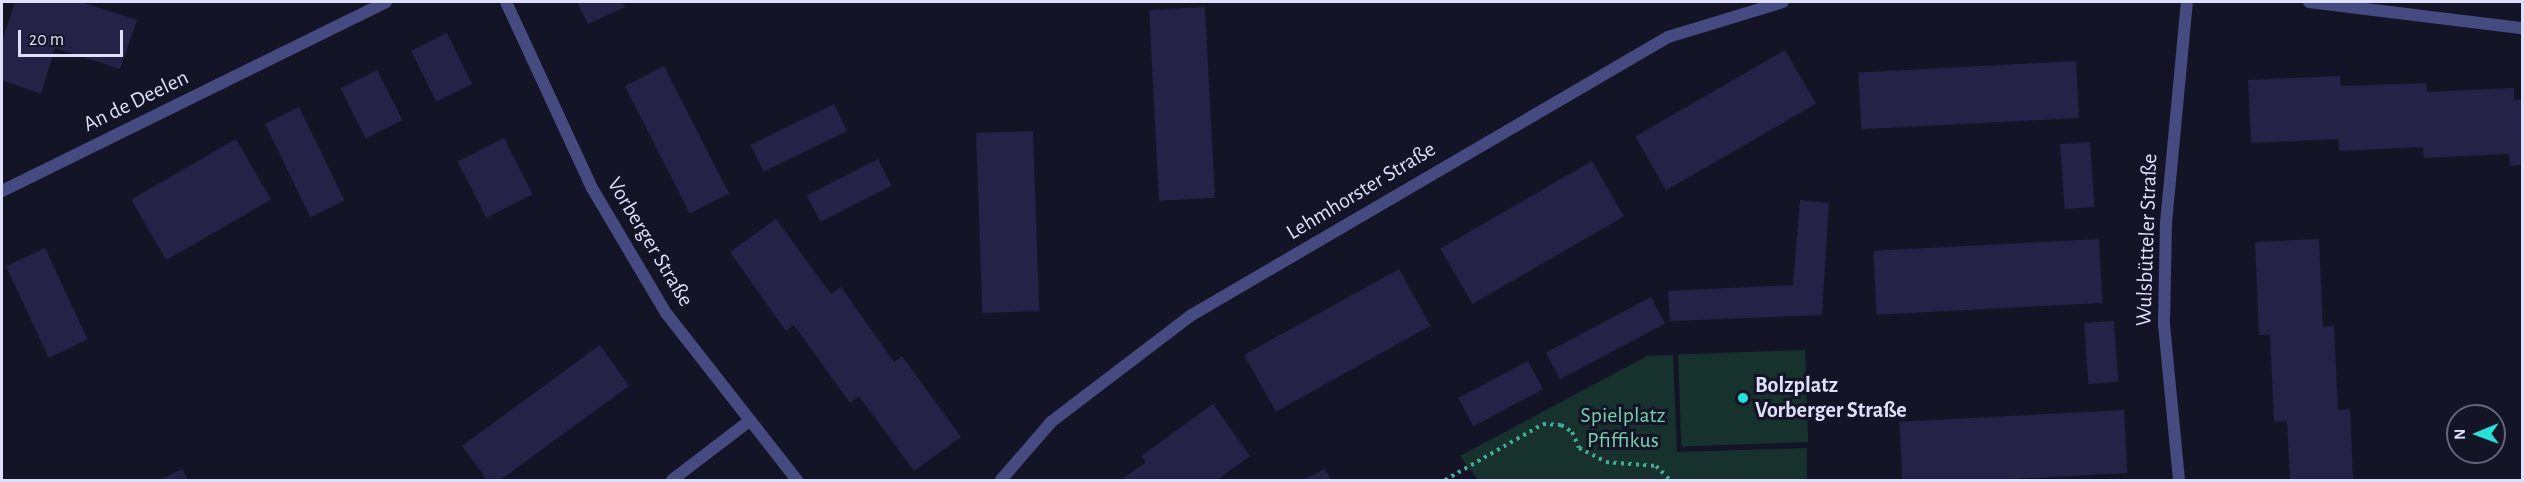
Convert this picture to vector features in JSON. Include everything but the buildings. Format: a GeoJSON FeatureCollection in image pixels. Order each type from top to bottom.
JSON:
{"type":"FeatureCollection","features":[{"type":"Feature","properties":{"kind":"street","name":"An de Deelen"},"geometry":{"type":"LineString","coordinates":[[2,190],[386,2]]}},
{"type":"Feature","properties":{"kind":"street","name":"Vorberger Straße"},"geometry":{"type":"LineString","coordinates":[[506,2],[592,189],[666,313],[748,422],[796,480]]}},
{"type":"Feature","properties":{"kind":"street","name":"Lehmhorster Straße"},"geometry":{"type":"LineString","coordinates":[[1001,480],[1051,422],[1190,316],[1668,37],[1783,2]]}},
{"type":"Feature","properties":{"kind":"street","name":"Wulsbütteler Straße"},"geometry":{"type":"LineString","coordinates":[[2179,480],[2164,326],[2166,223],[2187,2]]}},
{"type":"Feature","properties":{"kind":"street"},"geometry":{"type":"LineString","coordinates":[[2309,2],[2523,28]]}},
{"type":"Feature","properties":{"kind":"street"},"geometry":{"type":"LineString","coordinates":[[672,480],[748,422]]}},
{"type":"Feature","properties":{"kind":"path"},"geometry":{"type":"LineString","coordinates":[[1446,480],[1543,424],[1562,425],[1572,432],[1579,448],[1606,462],[1656,466],[1670,480]]}},
{"type":"Feature","properties":{"kind":"green space","name":"Bolzplatz Vorberger Straße"},"geometry":{"type":"Polygon","coordinates":[[[1805,350],[1808,442],[1681,446],[1678,354],[1805,350]]]}},
{"type":"Feature","properties":{"kind":"green space","name":"Spielplatz Pfiffikus"},"geometry":{"type":"Polygon","coordinates":[[[1673,355],[1677,452],[1807,448],[1807,480],[1478,480],[1460,456],[1647,356],[1673,355]]]}},
{"type":"Feature","properties":{"kind":"place","name":"Bolzplatz Vorberger Straße"},"geometry":{"type":"Point","coordinates":[1743,398]}}]}
